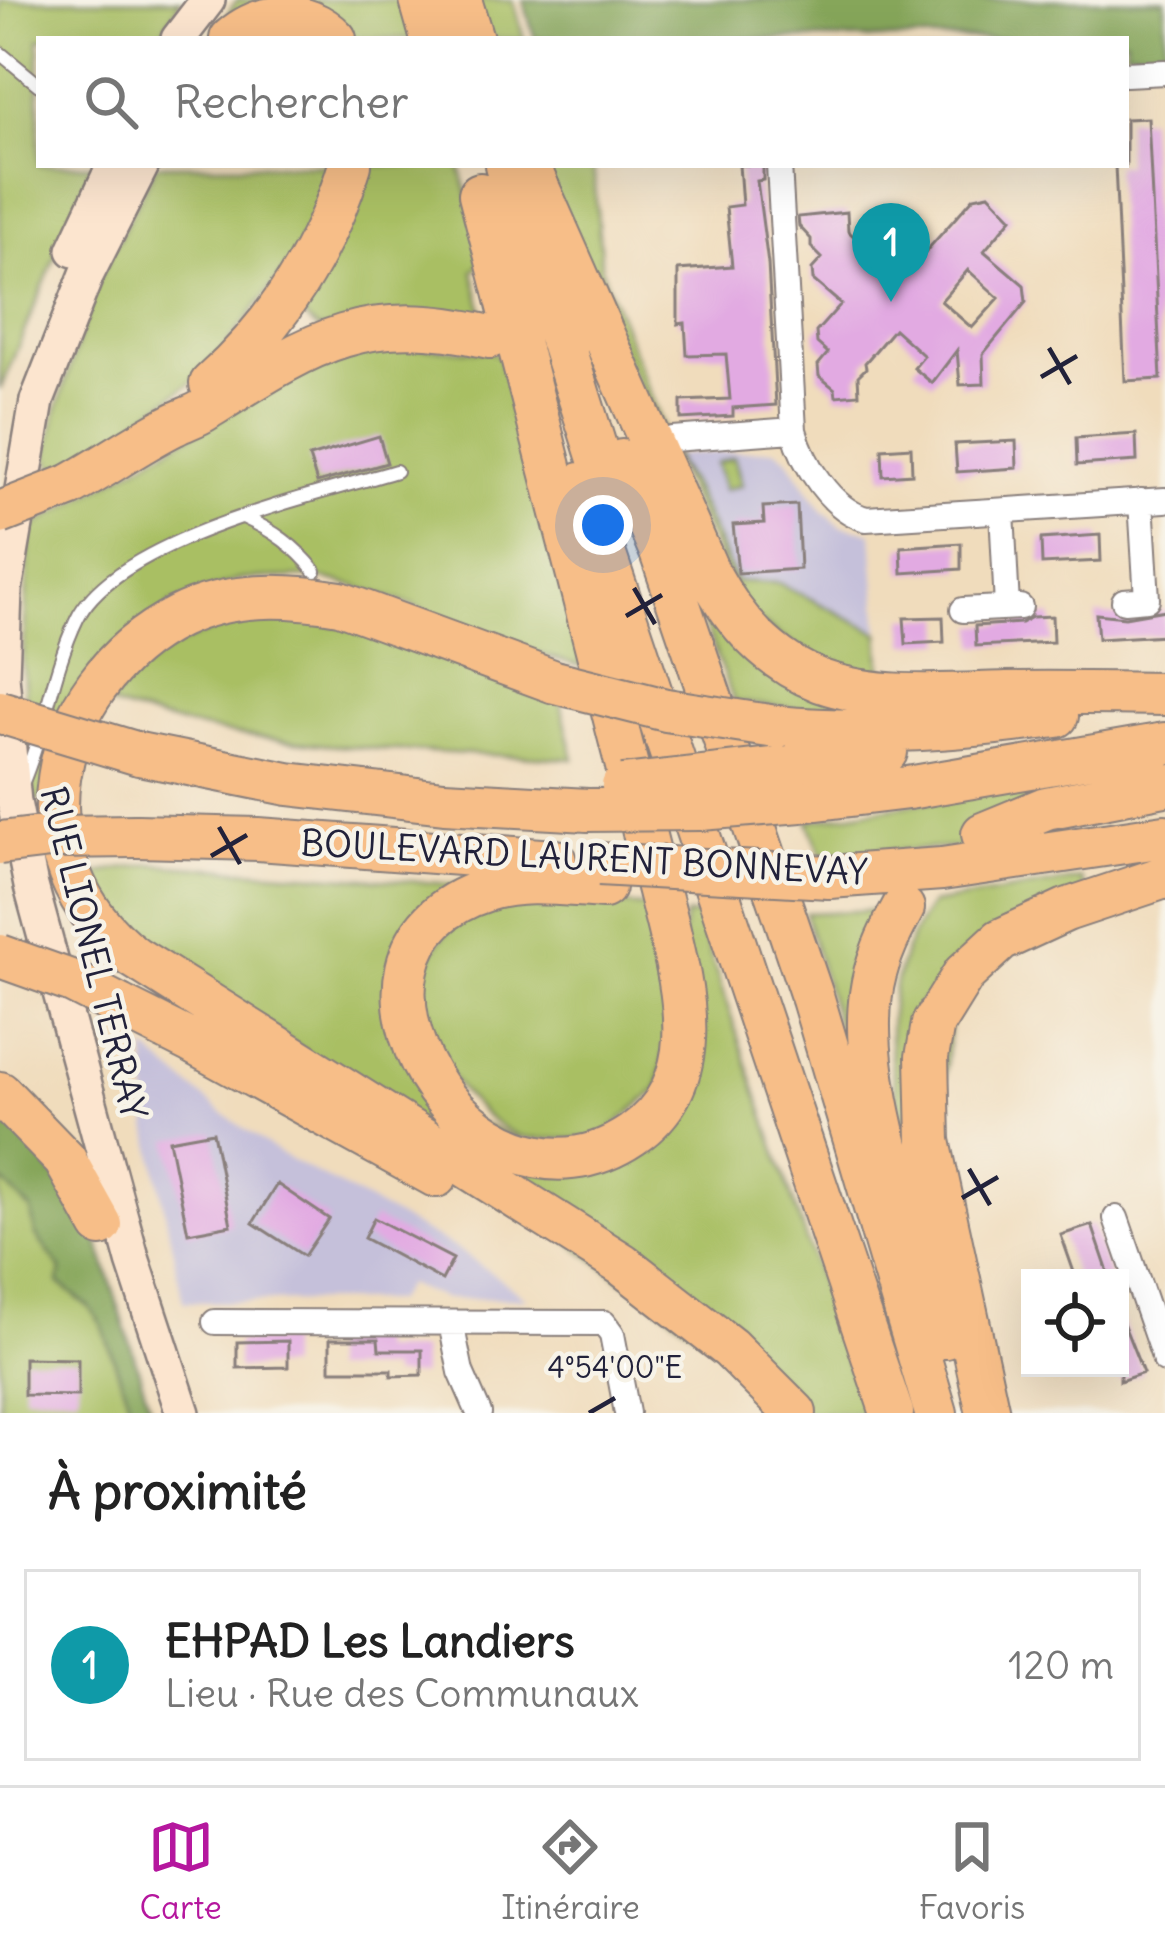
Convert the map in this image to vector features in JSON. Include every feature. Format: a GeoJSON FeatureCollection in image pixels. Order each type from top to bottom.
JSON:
{"type":"FeatureCollection","features":[{"type":"Feature","properties":{"kind":"highway"},"geometry":{"type":"LineString","coordinates":[[421,0],[430,36]]}},
{"type":"Feature","properties":{"kind":"highway"},"geometry":{"type":"LineString","coordinates":[[460,0],[471,36]]}},
{"type":"Feature","properties":{"kind":"highway"},"geometry":{"type":"LineString","coordinates":[[236,36],[263,20],[290,17],[308,21],[330,36]]}},
{"type":"Feature","properties":{"kind":"highway"},"geometry":{"type":"LineString","coordinates":[[172,425],[270,322],[316,250],[349,168]]}},
{"type":"Feature","properties":{"kind":"highway"},"geometry":{"type":"LineString","coordinates":[[529,168],[709,574],[742,626],[776,657],[823,681],[860,690],[1165,700]]}},
{"type":"Feature","properties":{"kind":"highway"},"geometry":{"type":"LineString","coordinates":[[486,174],[568,536],[683,990],[685,1052],[669,1096],[651,1120],[599,1152],[562,1158],[519,1152],[477,1130],[433,1083],[406,1022],[406,972],[432,924],[467,898],[519,884],[602,875]]}},
{"type":"Feature","properties":{"kind":"highway"},"geometry":{"type":"LineString","coordinates":[[486,174],[892,1413]]}},
{"type":"Feature","properties":{"kind":"highway"},"geometry":{"type":"LineString","coordinates":[[486,174],[577,397],[921,1413]]}},
{"type":"Feature","properties":{"kind":"highway"},"geometry":{"type":"LineString","coordinates":[[0,513],[69,486],[200,413],[279,361],[355,332],[420,325],[490,337]]}},
{"type":"Feature","properties":{"kind":"highway"},"geometry":{"type":"LineString","coordinates":[[622,461],[661,552],[813,999],[935,1413]]}},
{"type":"Feature","properties":{"kind":"highway"},"geometry":{"type":"LineString","coordinates":[[795,1413],[730,1348],[622,1264],[110,939],[72,885],[56,808],[59,770],[70,730],[86,698],[115,663],[179,617],[258,596],[340,603],[555,682],[666,710],[789,765],[842,731],[955,729],[1165,700]]}},
{"type":"Feature","properties":{"kind":"highway","name":"BOULEVARD LAURENT BONNEVAY"},"geometry":{"type":"LineString","coordinates":[[0,712],[139,754],[288,784],[444,802],[586,800],[700,809],[789,765],[908,788],[1165,744]]}},
{"type":"Feature","properties":{"kind":"highway"},"geometry":{"type":"LineString","coordinates":[[983,834],[1046,808],[1165,785]]}},
{"type":"Feature","properties":{"kind":"highway","name":"BOULEVARD LAURENT BONNEVAY"},"geometry":{"type":"LineString","coordinates":[[0,846],[50,837],[258,839],[602,875],[829,881],[1165,836]]}},
{"type":"Feature","properties":{"kind":"highway"},"geometry":{"type":"LineString","coordinates":[[988,1413],[929,1141],[927,1057],[933,1024],[964,974],[1001,940],[1049,916],[1165,877]]}},
{"type":"Feature","properties":{"kind":"highway"},"geometry":{"type":"LineString","coordinates":[[903,908],[878,963],[868,1027],[877,1098],[967,1413]]}},
{"type":"Feature","properties":{"kind":"highway"},"geometry":{"type":"LineString","coordinates":[[0,956],[73,982],[192,1042],[610,1276],[718,1357],[777,1413]]}},
{"type":"Feature","properties":{"kind":"highway"},"geometry":{"type":"LineString","coordinates":[[0,1093],[65,1160],[101,1225]]}},
{"type":"Feature","properties":{"kind":"main road"},"geometry":{"type":"LineString","coordinates":[[180,36],[207,1]]}},
{"type":"Feature","properties":{"kind":"main road"},"geometry":{"type":"LineString","coordinates":[[195,36],[207,1]]}},
{"type":"Feature","properties":{"kind":"main road"},"geometry":{"type":"LineString","coordinates":[[0,486],[16,394],[113,168]]}},
{"type":"Feature","properties":{"kind":"main road","name":"RUE LIONEL TERRAY"},"geometry":{"type":"LineString","coordinates":[[140,168],[87,274],[37,401],[5,590],[2,676],[14,802],[31,886],[106,1166],[183,1413]]}},
{"type":"Feature","properties":{"kind":"main road","name":"RUE LIONEL TERRAY"},"geometry":{"type":"LineString","coordinates":[[0,846],[101,1225],[160,1413]]}},
{"type":"Feature","properties":{"kind":"street"},"geometry":{"type":"LineString","coordinates":[[1129,74],[1165,72]]}},
{"type":"Feature","properties":{"kind":"street"},"geometry":{"type":"LineString","coordinates":[[778,168],[794,430],[799,448],[832,497],[866,519],[1153,501],[1147,599],[1124,601]]}},
{"type":"Feature","properties":{"kind":"street"},"geometry":{"type":"LineString","coordinates":[[672,439],[794,430]]}},
{"type":"Feature","properties":{"kind":"street"},"geometry":{"type":"LineString","coordinates":[[962,610],[1015,607],[1002,511]]}},
{"type":"Feature","properties":{"kind":"street"},"geometry":{"type":"LineString","coordinates":[[1116,1218],[1165,1360]]}},
{"type":"Feature","properties":{"kind":"street"},"geometry":{"type":"LineString","coordinates":[[215,1322],[604,1323],[612,1334],[627,1413]]}},
{"type":"Feature","properties":{"kind":"street"},"geometry":{"type":"LineString","coordinates":[[452,1323],[461,1372],[479,1413]]}},
{"type":"Feature","properties":{"kind":"lane"},"geometry":{"type":"LineString","coordinates":[[0,53],[36,83]]}},
{"type":"Feature","properties":{"kind":"lane"},"geometry":{"type":"LineString","coordinates":[[14,802],[36,750],[78,616],[99,590],[159,550],[396,471]]}},
{"type":"Feature","properties":{"kind":"lane"},"geometry":{"type":"LineString","coordinates":[[245,518],[273,531],[315,571]]}},
{"type":"Feature","properties":{"kind":"shaded area"},"geometry":{"type":"Polygon","coordinates":[[[775,449],[787,458],[822,510],[841,526],[872,532],[879,633],[779,583],[736,582],[674,455],[775,449]]]}},
{"type":"Feature","properties":{"kind":"shaded area"},"geometry":{"type":"Polygon","coordinates":[[[146,1049],[277,1152],[457,1249],[527,1298],[444,1299],[406,1284],[395,1301],[183,1302],[148,1127],[146,1049]]]}},
{"type":"Feature","properties":{"kind":"green space"},"geometry":{"type":"Polygon","coordinates":[[[0,0],[181,0],[161,36],[36,36],[36,168],[92,168],[0,390],[0,0]]]}},
{"type":"Feature","properties":{"kind":"green space"},"geometry":{"type":"Polygon","coordinates":[[[237,0],[410,0],[420,36],[351,36],[338,23],[213,36],[237,0]]]}},
{"type":"Feature","properties":{"kind":"green space"},"geometry":{"type":"Polygon","coordinates":[[[470,0],[513,0],[523,36],[481,36],[470,0]]]}},
{"type":"Feature","properties":{"kind":"green space"},"geometry":{"type":"Polygon","coordinates":[[[523,0],[1165,0],[1165,49],[1129,51],[1129,36],[534,36],[523,0]]]}},
{"type":"Feature","properties":{"kind":"green space"},"geometry":{"type":"Polygon","coordinates":[[[154,168],[334,168],[305,244],[203,375],[94,450],[61,468],[53,467],[47,457],[56,412],[97,281],[154,168]]]}},
{"type":"Feature","properties":{"kind":"green space"},"geometry":{"type":"Polygon","coordinates":[[[364,168],[460,168],[484,248],[473,271],[485,321],[318,329],[304,317],[364,168]]]}},
{"type":"Feature","properties":{"kind":"green space"},"geometry":{"type":"Polygon","coordinates":[[[536,168],[593,168],[602,271],[678,464],[736,581],[779,583],[879,633],[882,679],[819,663],[744,610],[536,168]]]}},
{"type":"Feature","properties":{"kind":"green space"},"geometry":{"type":"Polygon","coordinates":[[[369,346],[489,351],[499,356],[585,667],[485,639],[414,606],[358,587],[318,577],[240,579],[170,604],[39,800],[30,801],[23,662],[30,528],[301,371],[369,346]]]}},
{"type":"Feature","properties":{"kind":"green space"},"geometry":{"type":"Polygon","coordinates":[[[734,457],[742,485],[724,490],[716,463],[734,457]]]}},
{"type":"Feature","properties":{"kind":"green space"},"geometry":{"type":"Polygon","coordinates":[[[677,551],[870,716],[734,702],[677,551]]]}},
{"type":"Feature","properties":{"kind":"green space"},"geometry":{"type":"Polygon","coordinates":[[[268,618],[352,626],[560,700],[574,759],[281,740],[223,732],[110,705],[142,669],[179,644],[268,618]]]}},
{"type":"Feature","properties":{"kind":"green space"},"geometry":{"type":"Polygon","coordinates":[[[1052,781],[1054,788],[992,846],[821,854],[808,821],[1052,781]]]}},
{"type":"Feature","properties":{"kind":"green space"},"geometry":{"type":"Polygon","coordinates":[[[151,864],[468,885],[420,917],[423,1097],[591,1173],[625,1162],[649,1147],[685,916],[697,915],[864,1413],[807,1413],[143,935],[105,897],[97,873],[151,864]]]}},
{"type":"Feature","properties":{"kind":"green space"},"geometry":{"type":"Polygon","coordinates":[[[1081,879],[1085,890],[955,969],[931,1226],[892,1063],[895,983],[908,943],[931,904],[1081,879]]]}},
{"type":"Feature","properties":{"kind":"green space"},"geometry":{"type":"Polygon","coordinates":[[[567,899],[648,907],[672,999],[661,1086],[600,1138],[525,1137],[491,1120],[447,1069],[432,1039],[424,1007],[425,975],[436,946],[471,915],[511,903],[567,899]]]}},
{"type":"Feature","properties":{"kind":"green space"},"geometry":{"type":"Polygon","coordinates":[[[883,910],[854,1030],[840,1034],[805,913],[883,910]]]}},
{"type":"Feature","properties":{"kind":"green space"},"geometry":{"type":"Polygon","coordinates":[[[0,1108],[91,1219],[152,1413],[133,1413],[102,1325],[89,1307],[59,1283],[61,1269],[35,1234],[31,1210],[0,1179],[0,1108]]]}},
{"type":"Feature","properties":{"kind":"green space"},"geometry":{"type":"Polygon","coordinates":[[[0,1161],[94,1303],[133,1413],[0,1413],[0,1161]]]}},
{"type":"Feature","properties":{"kind":"building"},"geometry":{"type":"Polygon","coordinates":[[[1148,118],[1161,379],[1125,381],[1115,168],[1129,168],[1129,119],[1148,118]]]}},
{"type":"Feature","properties":{"kind":"building"},"geometry":{"type":"Polygon","coordinates":[[[739,168],[763,168],[763,180],[757,181],[768,264],[776,405],[733,408],[733,416],[681,419],[681,401],[730,399],[726,354],[687,355],[685,323],[678,324],[678,270],[732,266],[726,207],[742,205],[739,168]]]}},
{"type":"Feature","properties":{"kind":"building"},"geometry":{"type":"Polygon","coordinates":[[[989,194],[1012,218],[984,251],[1024,285],[1026,302],[983,354],[984,384],[960,385],[957,350],[932,383],[914,368],[924,356],[894,329],[858,376],[859,394],[836,396],[835,389],[819,376],[818,365],[828,353],[817,343],[816,332],[841,304],[813,280],[812,269],[822,258],[811,247],[798,217],[847,212],[848,231],[885,264],[896,251],[913,266],[974,197],[989,194]],[[968,270],[941,301],[972,328],[999,298],[968,270]]]}},
{"type":"Feature","properties":{"kind":"building"},"geometry":{"type":"Polygon","coordinates":[[[1136,434],[1137,461],[1077,465],[1076,438],[1136,434]]]}},
{"type":"Feature","properties":{"kind":"building"},"geometry":{"type":"Polygon","coordinates":[[[379,436],[387,463],[317,483],[309,457],[379,436]]]}},
{"type":"Feature","properties":{"kind":"building"},"geometry":{"type":"Polygon","coordinates":[[[1016,441],[1017,468],[957,472],[955,444],[1016,441]]]}},
{"type":"Feature","properties":{"kind":"building"},"geometry":{"type":"Polygon","coordinates":[[[911,447],[912,474],[883,476],[882,449],[911,447]]]}},
{"type":"Feature","properties":{"kind":"building"},"geometry":{"type":"Polygon","coordinates":[[[797,505],[800,569],[738,573],[733,525],[764,523],[763,507],[797,505]]]}},
{"type":"Feature","properties":{"kind":"building"},"geometry":{"type":"Polygon","coordinates":[[[1100,535],[1101,561],[1042,564],[1041,539],[1100,535]]]}},
{"type":"Feature","properties":{"kind":"building"},"geometry":{"type":"Polygon","coordinates":[[[961,543],[961,569],[902,573],[901,547],[961,543]]]}},
{"type":"Feature","properties":{"kind":"building"},"geometry":{"type":"Polygon","coordinates":[[[1165,610],[1165,635],[1098,639],[1096,614],[1125,617],[1165,610]]]}},
{"type":"Feature","properties":{"kind":"building"},"geometry":{"type":"Polygon","coordinates":[[[1052,616],[1053,642],[976,646],[975,626],[1052,616]]]}},
{"type":"Feature","properties":{"kind":"building"},"geometry":{"type":"Polygon","coordinates":[[[943,617],[944,642],[906,644],[904,618],[943,617]]]}},
{"type":"Feature","properties":{"kind":"building"},"geometry":{"type":"Polygon","coordinates":[[[213,1132],[231,1225],[188,1233],[169,1140],[213,1132]]]}},
{"type":"Feature","properties":{"kind":"building"},"geometry":{"type":"Polygon","coordinates":[[[277,1184],[329,1219],[304,1256],[253,1223],[277,1184]]]}},
{"type":"Feature","properties":{"kind":"building"},"geometry":{"type":"Polygon","coordinates":[[[374,1218],[453,1259],[442,1280],[364,1238],[374,1218]]]}},
{"type":"Feature","properties":{"kind":"building"},"geometry":{"type":"Polygon","coordinates":[[[1092,1225],[1107,1269],[1073,1269],[1061,1235],[1092,1225]]]}},
{"type":"Feature","properties":{"kind":"building"},"geometry":{"type":"Polygon","coordinates":[[[1129,1338],[1143,1373],[1120,1381],[1120,1377],[1129,1377],[1129,1338]]]}},
{"type":"Feature","properties":{"kind":"building"},"geometry":{"type":"Polygon","coordinates":[[[330,1339],[378,1339],[379,1350],[422,1350],[422,1375],[330,1370],[330,1339]]]}},
{"type":"Feature","properties":{"kind":"building"},"geometry":{"type":"Polygon","coordinates":[[[288,1341],[288,1367],[237,1368],[237,1342],[288,1341]]]}},
{"type":"Feature","properties":{"kind":"building"},"geometry":{"type":"Polygon","coordinates":[[[24,1358],[78,1359],[78,1396],[24,1395],[24,1358]]]}},
{"type":"Feature","properties":{"kind":"place","name":"EHPAD Les Landiers"},"geometry":{"type":"Point","coordinates":[891,302]}}]}
